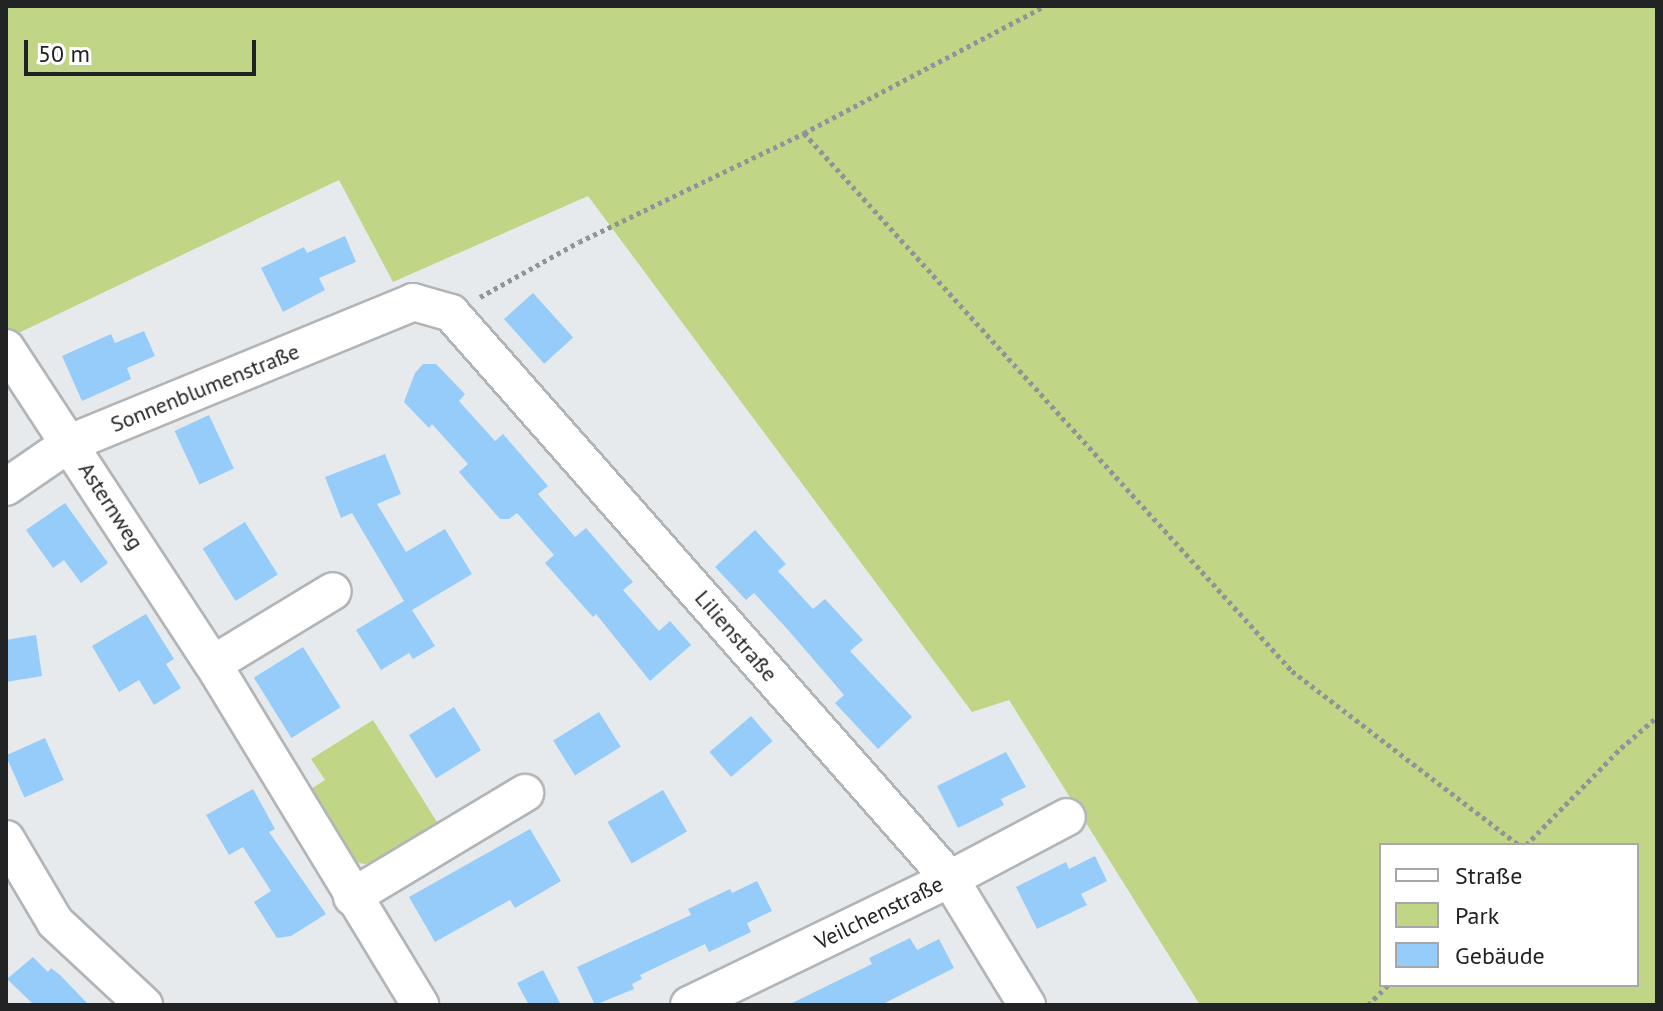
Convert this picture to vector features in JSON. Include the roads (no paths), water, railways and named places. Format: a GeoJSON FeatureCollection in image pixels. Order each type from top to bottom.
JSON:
{"type":"FeatureCollection","features":[{"type":"Feature","properties":{"kind":"street","name":"Lilienstraße"},"geometry":{"type":"LineString","coordinates":[[413,302],[451,313],[950,879],[1027,1005]]}},
{"type":"Feature","properties":{"kind":"street","name":"Sonnenblumenstraße"},"geometry":{"type":"LineString","coordinates":[[6,487],[70,443],[413,302]]}},
{"type":"Feature","properties":{"kind":"street","name":"Asternweg"},"geometry":{"type":"LineString","coordinates":[[6,348],[213,664],[420,1005]]}},
{"type":"Feature","properties":{"kind":"street"},"geometry":{"type":"LineString","coordinates":[[213,664],[333,591]]}},
{"type":"Feature","properties":{"kind":"street"},"geometry":{"type":"LineString","coordinates":[[352,897],[525,793]]}},
{"type":"Feature","properties":{"kind":"street","name":"Veilchenstraße"},"geometry":{"type":"LineString","coordinates":[[689,1005],[950,879],[1067,817]]}},
{"type":"Feature","properties":{"kind":"street"},"geometry":{"type":"LineString","coordinates":[[6,839],[55,922],[144,1005]]}}]}
